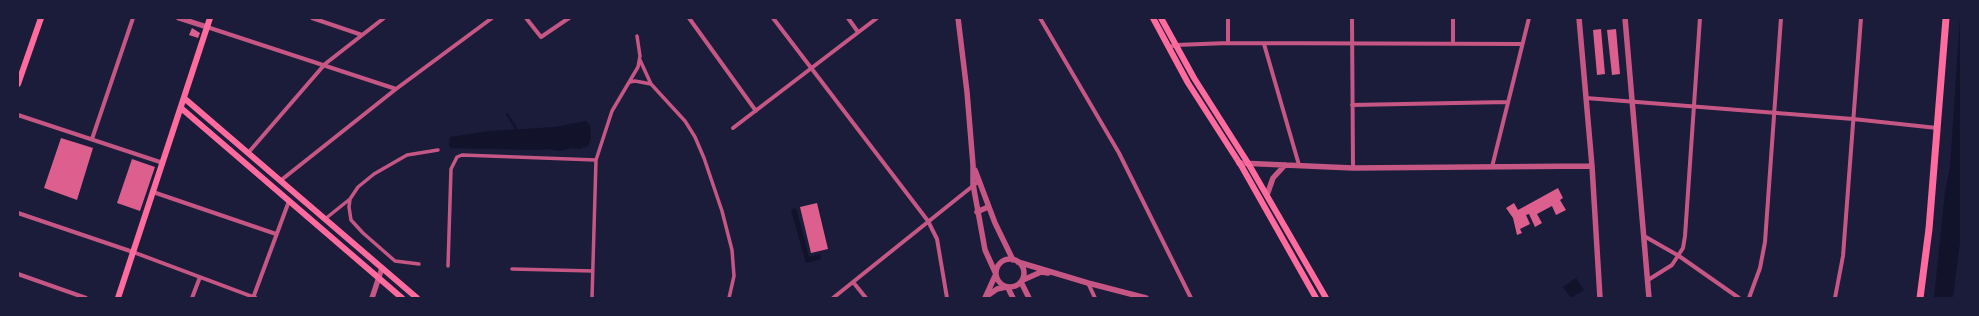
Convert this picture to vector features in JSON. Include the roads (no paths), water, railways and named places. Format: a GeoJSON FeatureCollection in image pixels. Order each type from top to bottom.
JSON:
{"type":"FeatureCollection","features":[{"type":"Feature","properties":{"kind":"main road"},"geometry":{"type":"LineString","coordinates":[[18,84],[41,18]]}},
{"type":"Feature","properties":{"kind":"main road"},"geometry":{"type":"LineString","coordinates":[[118,298],[210,18]]}},
{"type":"Feature","properties":{"kind":"main road"},"geometry":{"type":"LineString","coordinates":[[1153,18],[1188,83],[1239,163],[1316,298]]}},
{"type":"Feature","properties":{"kind":"main road"},"geometry":{"type":"LineString","coordinates":[[1161,18],[1203,95],[1248,164],[1326,298]]}},
{"type":"Feature","properties":{"kind":"main road"},"geometry":{"type":"LineString","coordinates":[[1920,298],[1929,229],[1946,18]]}},
{"type":"Feature","properties":{"kind":"main road"},"geometry":{"type":"LineString","coordinates":[[184,98],[417,298]]}},
{"type":"Feature","properties":{"kind":"main road"},"geometry":{"type":"LineString","coordinates":[[181,108],[402,298]]}},
{"type":"Feature","properties":{"kind":"street"},"geometry":{"type":"LineString","coordinates":[[92,139],[133,18]]}},
{"type":"Feature","properties":{"kind":"street"},"geometry":{"type":"LineString","coordinates":[[179,18],[325,64],[396,89]]}},
{"type":"Feature","properties":{"kind":"street"},"geometry":{"type":"LineString","coordinates":[[312,18],[362,35]]}},
{"type":"Feature","properties":{"kind":"street"},"geometry":{"type":"LineString","coordinates":[[248,153],[325,64],[384,18]]}},
{"type":"Feature","properties":{"kind":"street"},"geometry":{"type":"LineString","coordinates":[[280,181],[396,89],[492,18]]}},
{"type":"Feature","properties":{"kind":"street"},"geometry":{"type":"LineString","coordinates":[[526,18],[541,36],[569,18]]}},
{"type":"Feature","properties":{"kind":"street"},"geometry":{"type":"LineString","coordinates":[[688,18],[756,111]]}},
{"type":"Feature","properties":{"kind":"street"},"geometry":{"type":"LineString","coordinates":[[773,18],[928,221],[937,239],[947,298]]}},
{"type":"Feature","properties":{"kind":"street"},"geometry":{"type":"LineString","coordinates":[[848,18],[858,32]]}},
{"type":"Feature","properties":{"kind":"street"},"geometry":{"type":"LineString","coordinates":[[733,128],[877,18]]}},
{"type":"Feature","properties":{"kind":"street"},"geometry":{"type":"LineString","coordinates":[[958,18],[974,165],[973,184],[977,212],[985,250],[995,274],[999,283],[1007,287],[1013,298]]}},
{"type":"Feature","properties":{"kind":"street"},"geometry":{"type":"LineString","coordinates":[[1040,18],[1120,153],[1191,298]]}},
{"type":"Feature","properties":{"kind":"street"},"geometry":{"type":"LineString","coordinates":[[1228,18],[1228,44]]}},
{"type":"Feature","properties":{"kind":"street"},"geometry":{"type":"LineString","coordinates":[[1352,18],[1353,168]]}},
{"type":"Feature","properties":{"kind":"street"},"geometry":{"type":"LineString","coordinates":[[1453,18],[1453,43]]}},
{"type":"Feature","properties":{"kind":"street"},"geometry":{"type":"LineString","coordinates":[[1492,167],[1522,44],[1530,18]]}},
{"type":"Feature","properties":{"kind":"street"},"geometry":{"type":"LineString","coordinates":[[1579,18],[1592,166],[1600,298]]}},
{"type":"Feature","properties":{"kind":"street"},"geometry":{"type":"LineString","coordinates":[[1625,18],[1649,298]]}},
{"type":"Feature","properties":{"kind":"street"},"geometry":{"type":"LineString","coordinates":[[1648,280],[1668,268],[1679,256],[1685,236],[1700,18]]}},
{"type":"Feature","properties":{"kind":"street"},"geometry":{"type":"LineString","coordinates":[[1749,298],[1760,268],[1765,242],[1773,113],[1781,18]]}},
{"type":"Feature","properties":{"kind":"street"},"geometry":{"type":"LineString","coordinates":[[1835,298],[1843,256],[1862,18]]}},
{"type":"Feature","properties":{"kind":"street"},"geometry":{"type":"LineString","coordinates":[[638,36],[640,60],[651,84],[685,121],[695,136],[714,185],[728,234],[732,257],[734,276],[729,298]]}},
{"type":"Feature","properties":{"kind":"street"},"geometry":{"type":"LineString","coordinates":[[1169,46],[1352,43],[1522,44]]}},
{"type":"Feature","properties":{"kind":"street"},"geometry":{"type":"LineString","coordinates":[[1264,44],[1299,165]]}},
{"type":"Feature","properties":{"kind":"street"},"geometry":{"type":"LineString","coordinates":[[592,298],[596,160],[612,111],[630,82],[640,60]]}},
{"type":"Feature","properties":{"kind":"street"},"geometry":{"type":"LineString","coordinates":[[630,82],[635,81],[651,84]]}},
{"type":"Feature","properties":{"kind":"street"},"geometry":{"type":"LineString","coordinates":[[1586,98],[1853,119],[1937,128]]}},
{"type":"Feature","properties":{"kind":"street"},"geometry":{"type":"LineString","coordinates":[[1352,105],[1508,102]]}},
{"type":"Feature","properties":{"kind":"street"},"geometry":{"type":"LineString","coordinates":[[18,115],[163,163]]}},
{"type":"Feature","properties":{"kind":"street"},"geometry":{"type":"LineString","coordinates":[[325,219],[350,199],[358,187],[374,174],[407,155],[438,150]]}},
{"type":"Feature","properties":{"kind":"street"},"geometry":{"type":"LineString","coordinates":[[448,266],[451,169],[457,157],[462,155],[596,160]]}},
{"type":"Feature","properties":{"kind":"street"},"geometry":{"type":"LineString","coordinates":[[1239,163],[1353,168],[1592,166]]}},
{"type":"Feature","properties":{"kind":"street"},"geometry":{"type":"LineString","coordinates":[[974,165],[988,207],[1016,261],[1024,270],[1022,281],[1029,298]]}},
{"type":"Feature","properties":{"kind":"street"},"geometry":{"type":"LineString","coordinates":[[1266,195],[1273,178],[1285,165]]}},
{"type":"Feature","properties":{"kind":"street"},"geometry":{"type":"LineString","coordinates":[[833,298],[973,184],[979,181]]}},
{"type":"Feature","properties":{"kind":"street"},"geometry":{"type":"LineString","coordinates":[[153,192],[276,234]]}},
{"type":"Feature","properties":{"kind":"street"},"geometry":{"type":"LineString","coordinates":[[350,199],[350,220],[363,233],[395,260],[418,264]]}},
{"type":"Feature","properties":{"kind":"street"},"geometry":{"type":"LineString","coordinates":[[18,213],[133,252],[254,298],[289,201]]}},
{"type":"Feature","properties":{"kind":"street"},"geometry":{"type":"LineString","coordinates":[[977,212],[988,207]]}},
{"type":"Feature","properties":{"kind":"street"},"geometry":{"type":"LineString","coordinates":[[1644,236],[1679,256],[1739,298]]}},
{"type":"Feature","properties":{"kind":"street"},"geometry":{"type":"LineString","coordinates":[[986,297],[1000,263],[1006,260],[1016,261],[1088,283],[1146,298]]}},
{"type":"Feature","properties":{"kind":"street"},"geometry":{"type":"LineString","coordinates":[[372,298],[382,268]]}},
{"type":"Feature","properties":{"kind":"street"},"geometry":{"type":"LineString","coordinates":[[512,269],[592,271]]}},
{"type":"Feature","properties":{"kind":"street"},"geometry":{"type":"LineString","coordinates":[[986,297],[997,289],[1017,286],[1022,281],[1041,272],[1058,273]]}},
{"type":"Feature","properties":{"kind":"street"},"geometry":{"type":"LineString","coordinates":[[18,274],[86,298]]}},
{"type":"Feature","properties":{"kind":"street"},"geometry":{"type":"LineString","coordinates":[[192,298],[200,277]]}},
{"type":"Feature","properties":{"kind":"street"},"geometry":{"type":"LineString","coordinates":[[853,282],[866,298]]}},
{"type":"Feature","properties":{"kind":"street"},"geometry":{"type":"LineString","coordinates":[[1088,283],[1095,298]]}},
{"type":"Feature","properties":{"kind":"waterway"},"geometry":{"type":"LineString","coordinates":[[507,114],[517,130]]}}]}
